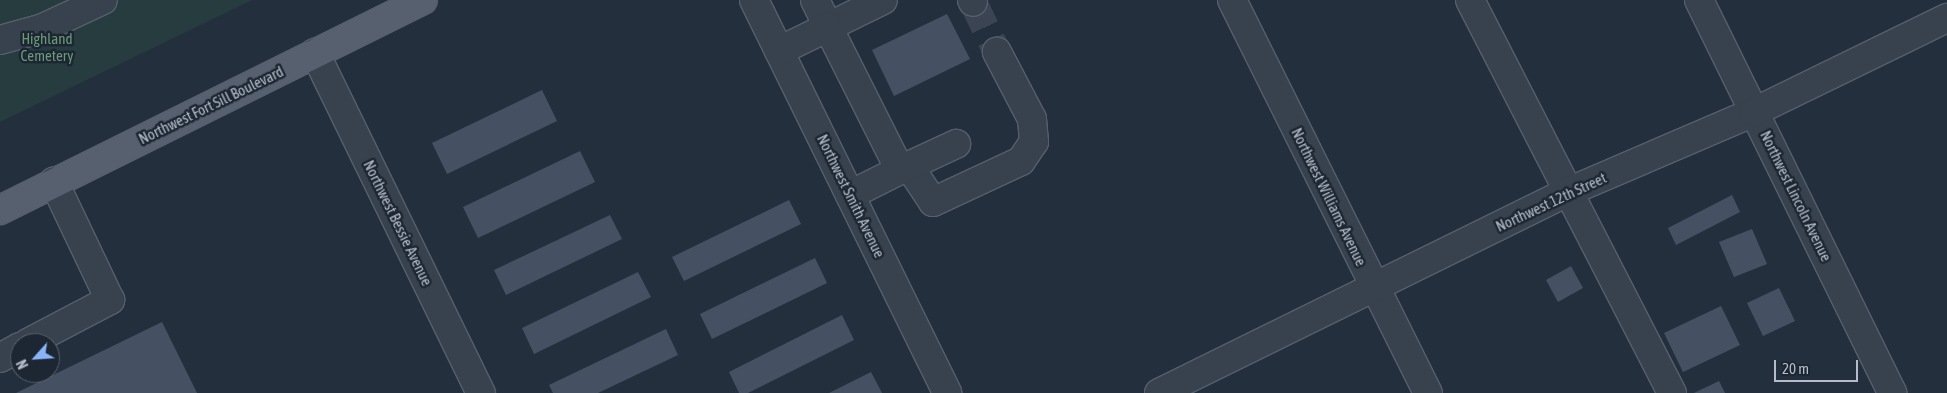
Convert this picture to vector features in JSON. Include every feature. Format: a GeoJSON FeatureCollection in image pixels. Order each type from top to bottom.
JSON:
{"type":"FeatureCollection","features":[{"type":"Feature","properties":{"kind":"main road","name":"Northwest Fort Sill Boulevard"},"geometry":{"type":"LineString","coordinates":[[0,210],[423,0]]}},
{"type":"Feature","properties":{"kind":"street"},"geometry":{"type":"LineString","coordinates":[[0,40],[43,28],[103,0]]}},
{"type":"Feature","properties":{"kind":"street","name":"Northwest Smith Avenue"},"geometry":{"type":"LineString","coordinates":[[754,0],[947,393]]}},
{"type":"Feature","properties":{"kind":"street"},"geometry":{"type":"LineString","coordinates":[[814,0],[905,168],[933,202],[1021,160],[1034,142],[1032,119],[997,52]]}},
{"type":"Feature","properties":{"kind":"street","name":"Northwest Williams Avenue"},"geometry":{"type":"LineString","coordinates":[[1232,0],[1428,393]]}},
{"type":"Feature","properties":{"kind":"street"},"geometry":{"type":"LineString","coordinates":[[1470,0],[1570,191],[1672,393]]}},
{"type":"Feature","properties":{"kind":"street","name":"Northwest Lincoln Avenue"},"geometry":{"type":"LineString","coordinates":[[1699,0],[1892,393]]}},
{"type":"Feature","properties":{"kind":"street"},"geometry":{"type":"LineString","coordinates":[[780,51],[828,27],[867,3]]}},
{"type":"Feature","properties":{"kind":"street","name":"Northwest 12th Street"},"geometry":{"type":"LineString","coordinates":[[1159,393],[1191,386],[1374,288],[1570,191],[1754,112],[1947,18]]}},
{"type":"Feature","properties":{"kind":"street","name":"Northwest Bessie Avenue"},"geometry":{"type":"LineString","coordinates":[[315,53],[481,393]]}},
{"type":"Feature","properties":{"kind":"street"},"geometry":{"type":"LineString","coordinates":[[850,195],[956,144]]}},
{"type":"Feature","properties":{"kind":"street"},"geometry":{"type":"LineString","coordinates":[[47,333],[110,300],[54,182]]}},
{"type":"Feature","properties":{"kind":"green space","name":"Highland Cemetery"},"geometry":{"type":"Polygon","coordinates":[[[0,0],[252,0],[0,122],[0,0]]]}},
{"type":"Feature","properties":{"kind":"building"},"geometry":{"type":"Polygon","coordinates":[[[947,14],[970,59],[894,96],[872,50],[947,14]]]}},
{"type":"Feature","properties":{"kind":"building"},"geometry":{"type":"Polygon","coordinates":[[[542,90],[557,121],[447,174],[432,143],[542,90]]]}},
{"type":"Feature","properties":{"kind":"building"},"geometry":{"type":"Polygon","coordinates":[[[580,151],[595,182],[478,238],[463,207],[580,151]]]}},
{"type":"Feature","properties":{"kind":"building"},"geometry":{"type":"Polygon","coordinates":[[[1732,195],[1740,212],[1676,245],[1668,228],[1732,195]]]}},
{"type":"Feature","properties":{"kind":"building"},"geometry":{"type":"Polygon","coordinates":[[[789,200],[801,224],[684,281],[672,257],[789,200]]]}},
{"type":"Feature","properties":{"kind":"building"},"geometry":{"type":"Polygon","coordinates":[[[610,215],[622,239],[506,295],[494,270],[610,215]]]}},
{"type":"Feature","properties":{"kind":"building"},"geometry":{"type":"Polygon","coordinates":[[[1752,229],[1767,264],[1734,277],[1719,242],[1752,229]]]}},
{"type":"Feature","properties":{"kind":"building"},"geometry":{"type":"Polygon","coordinates":[[[815,258],[827,283],[712,339],[700,314],[815,258]]]}},
{"type":"Feature","properties":{"kind":"building"},"geometry":{"type":"Polygon","coordinates":[[[1571,266],[1583,288],[1558,302],[1546,280],[1571,266]]]}},
{"type":"Feature","properties":{"kind":"building"},"geometry":{"type":"Polygon","coordinates":[[[638,272],[651,297],[534,354],[522,328],[638,272]]]}},
{"type":"Feature","properties":{"kind":"building"},"geometry":{"type":"Polygon","coordinates":[[[1779,288],[1795,321],[1763,336],[1747,303],[1779,288]]]}},
{"type":"Feature","properties":{"kind":"building"},"geometry":{"type":"Polygon","coordinates":[[[1721,306],[1740,345],[1683,372],[1664,333],[1721,306]]]}},
{"type":"Feature","properties":{"kind":"building"},"geometry":{"type":"Polygon","coordinates":[[[842,315],[854,340],[748,393],[739,393],[729,372],[842,315]]]}},
{"type":"Feature","properties":{"kind":"building"},"geometry":{"type":"Polygon","coordinates":[[[162,322],[197,393],[16,393],[37,383],[60,383],[60,372],[162,322]]]}},
{"type":"Feature","properties":{"kind":"building"},"geometry":{"type":"Polygon","coordinates":[[[666,329],[678,355],[598,393],[553,393],[549,385],[666,329]]]}},
{"type":"Feature","properties":{"kind":"building"},"geometry":{"type":"Polygon","coordinates":[[[871,372],[882,393],[829,393],[871,372]]]}},
{"type":"Feature","properties":{"kind":"building"},"geometry":{"type":"Polygon","coordinates":[[[1719,381],[1725,393],[1694,393],[1719,381]]]}},
{"type":"Feature","properties":{"kind":"tunnel"},"geometry":{"type":"LineString","coordinates":[[973,2],[997,52]]}}]}
